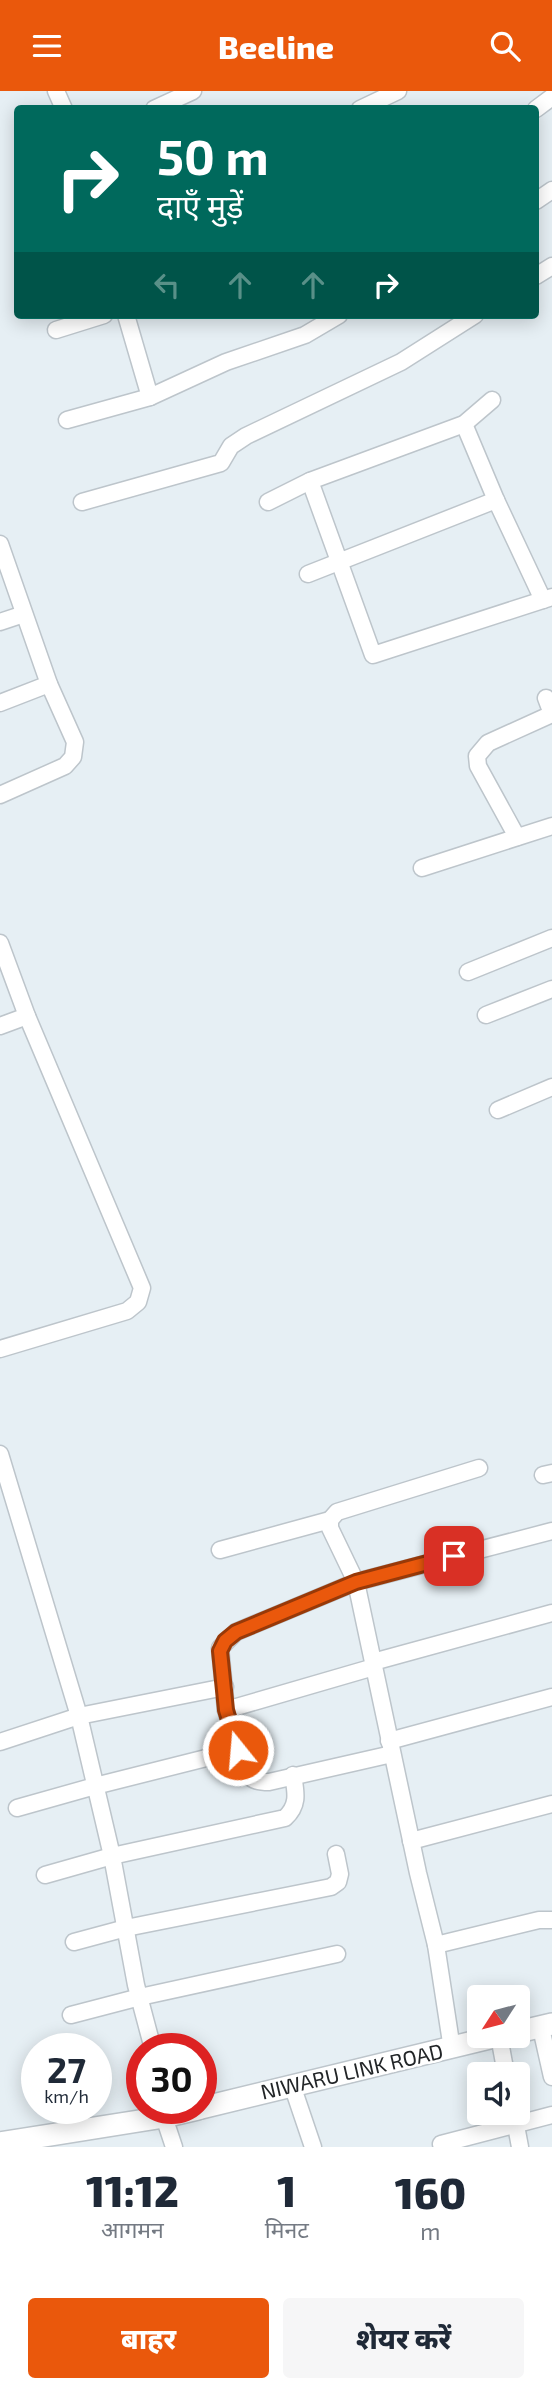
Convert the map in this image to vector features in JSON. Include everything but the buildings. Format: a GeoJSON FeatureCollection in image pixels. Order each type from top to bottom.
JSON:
{"type":"FeatureCollection","features":[{"type":"Feature","properties":{"kind":"street"},"geometry":{"type":"LineString","coordinates":[[163,105],[193,91]]}},
{"type":"Feature","properties":{"kind":"street"},"geometry":{"type":"LineString","coordinates":[[368,105],[398,91]]}},
{"type":"Feature","properties":{"kind":"street"},"geometry":{"type":"LineString","coordinates":[[56,330],[91,319]]}},
{"type":"Feature","properties":{"kind":"street"},"geometry":{"type":"LineString","coordinates":[[127,319],[150,397]]}},
{"type":"Feature","properties":{"kind":"street"},"geometry":{"type":"LineString","coordinates":[[67,420],[150,397],[215,367],[305,335],[332,319]]}},
{"type":"Feature","properties":{"kind":"street"},"geometry":{"type":"LineString","coordinates":[[82,502],[221,463],[231,446],[246,436],[401,362],[469,319]]}},
{"type":"Feature","properties":{"kind":"street"},"geometry":{"type":"LineString","coordinates":[[268,502],[310,481],[464,424],[492,400]]}},
{"type":"Feature","properties":{"kind":"street"},"geometry":{"type":"LineString","coordinates":[[310,481],[373,655],[547,599],[496,500],[464,424]]}},
{"type":"Feature","properties":{"kind":"street"},"geometry":{"type":"LineString","coordinates":[[308,574],[496,500]]}},
{"type":"Feature","properties":{"kind":"street"},"geometry":{"type":"LineString","coordinates":[[0,544],[49,684],[75,742],[73,757],[65,767],[0,795]]}},
{"type":"Feature","properties":{"kind":"street"},"geometry":{"type":"LineString","coordinates":[[0,622],[24,614]]}},
{"type":"Feature","properties":{"kind":"street"},"geometry":{"type":"LineString","coordinates":[[0,703],[49,684]]}},
{"type":"Feature","properties":{"kind":"street"},"geometry":{"type":"LineString","coordinates":[[517,837],[478,766],[477,756],[488,743],[552,714],[546,698]]}},
{"type":"Feature","properties":{"kind":"street"},"geometry":{"type":"LineString","coordinates":[[422,868],[552,826]]}},
{"type":"Feature","properties":{"kind":"street"},"geometry":{"type":"LineString","coordinates":[[468,972],[552,938]]}},
{"type":"Feature","properties":{"kind":"street"},"geometry":{"type":"LineString","coordinates":[[0,943],[27,1016],[142,1288],[138,1302],[127,1311],[0,1349]]}},
{"type":"Feature","properties":{"kind":"street"},"geometry":{"type":"LineString","coordinates":[[486,1015],[552,989]]}},
{"type":"Feature","properties":{"kind":"street"},"geometry":{"type":"LineString","coordinates":[[0,1026],[27,1016]]}},
{"type":"Feature","properties":{"kind":"street"},"geometry":{"type":"LineString","coordinates":[[498,1110],[552,1087]]}},
{"type":"Feature","properties":{"kind":"street"},"geometry":{"type":"LineString","coordinates":[[0,1454],[79,1716],[112,1856],[139,1997],[149,2033]]}},
{"type":"Feature","properties":{"kind":"street"},"geometry":{"type":"LineString","coordinates":[[220,1550],[330,1520],[337,1512],[346,1508],[479,1468]]}},
{"type":"Feature","properties":{"kind":"street"},"geometry":{"type":"LineString","coordinates":[[330,1520],[330,1528],[356,1582],[411,1841],[436,1944],[452,2049]]}},
{"type":"Feature","properties":{"kind":"street"},"geometry":{"type":"LineString","coordinates":[[552,1531],[356,1582],[236,1632],[225,1641],[220,1651],[226,1710],[246,1774],[258,1782],[269,1782],[391,1747],[552,1697]]}},
{"type":"Feature","properties":{"kind":"street"},"geometry":{"type":"LineString","coordinates":[[226,1710],[552,1613]]}},
{"type":"Feature","properties":{"kind":"street"},"geometry":{"type":"LineString","coordinates":[[0,1742],[79,1716],[225,1687]]}},
{"type":"Feature","properties":{"kind":"street"},"geometry":{"type":"LineString","coordinates":[[17,1808],[238,1750]]}},
{"type":"Feature","properties":{"kind":"street"},"geometry":{"type":"LineString","coordinates":[[45,1875],[112,1856],[285,1818],[297,1798],[293,1775]]}},
{"type":"Feature","properties":{"kind":"street"},"geometry":{"type":"LineString","coordinates":[[411,1841],[552,1804]]}},
{"type":"Feature","properties":{"kind":"street"},"geometry":{"type":"LineString","coordinates":[[74,1942],[126,1928],[331,1887],[338,1882],[340,1874],[337,1854]]}},
{"type":"Feature","properties":{"kind":"street"},"geometry":{"type":"LineString","coordinates":[[436,1944],[539,1920],[552,1920]]}},
{"type":"Feature","properties":{"kind":"street"},"geometry":{"type":"LineString","coordinates":[[71,2015],[139,1997],[337,1954]]}},
{"type":"Feature","properties":{"kind":"street"},"geometry":{"type":"LineString","coordinates":[[546,2026],[552,2077]]}},
{"type":"Feature","properties":{"kind":"street","name":"NIWARU LINK ROAD"},"geometry":{"type":"LineString","coordinates":[[217,2104],[467,2045]]}},
{"type":"Feature","properties":{"kind":"street"},"geometry":{"type":"LineString","coordinates":[[292,2085],[313,2147]]}},
{"type":"Feature","properties":{"kind":"street"},"geometry":{"type":"LineString","coordinates":[[530,2117],[552,2115]]}},
{"type":"Feature","properties":{"kind":"street","name":"NIWARU LINK ROAD"},"geometry":{"type":"LineString","coordinates":[[0,2143],[126,2121]]}},
{"type":"Feature","properties":{"kind":"street"},"geometry":{"type":"LineString","coordinates":[[169,2124],[174,2147]]}},
{"type":"Feature","properties":{"kind":"street"},"geometry":{"type":"LineString","coordinates":[[441,2144],[494,2125]]}},
{"type":"Feature","properties":{"kind":"street"},"geometry":{"type":"LineString","coordinates":[[515,2125],[520,2147]]}},
{"type":"Feature","properties":{"kind":"route"},"geometry":{"type":"LineString","coordinates":[[238,1750],[226,1710],[220,1651],[225,1641],[236,1632],[356,1582],[454,1556]]}}]}
